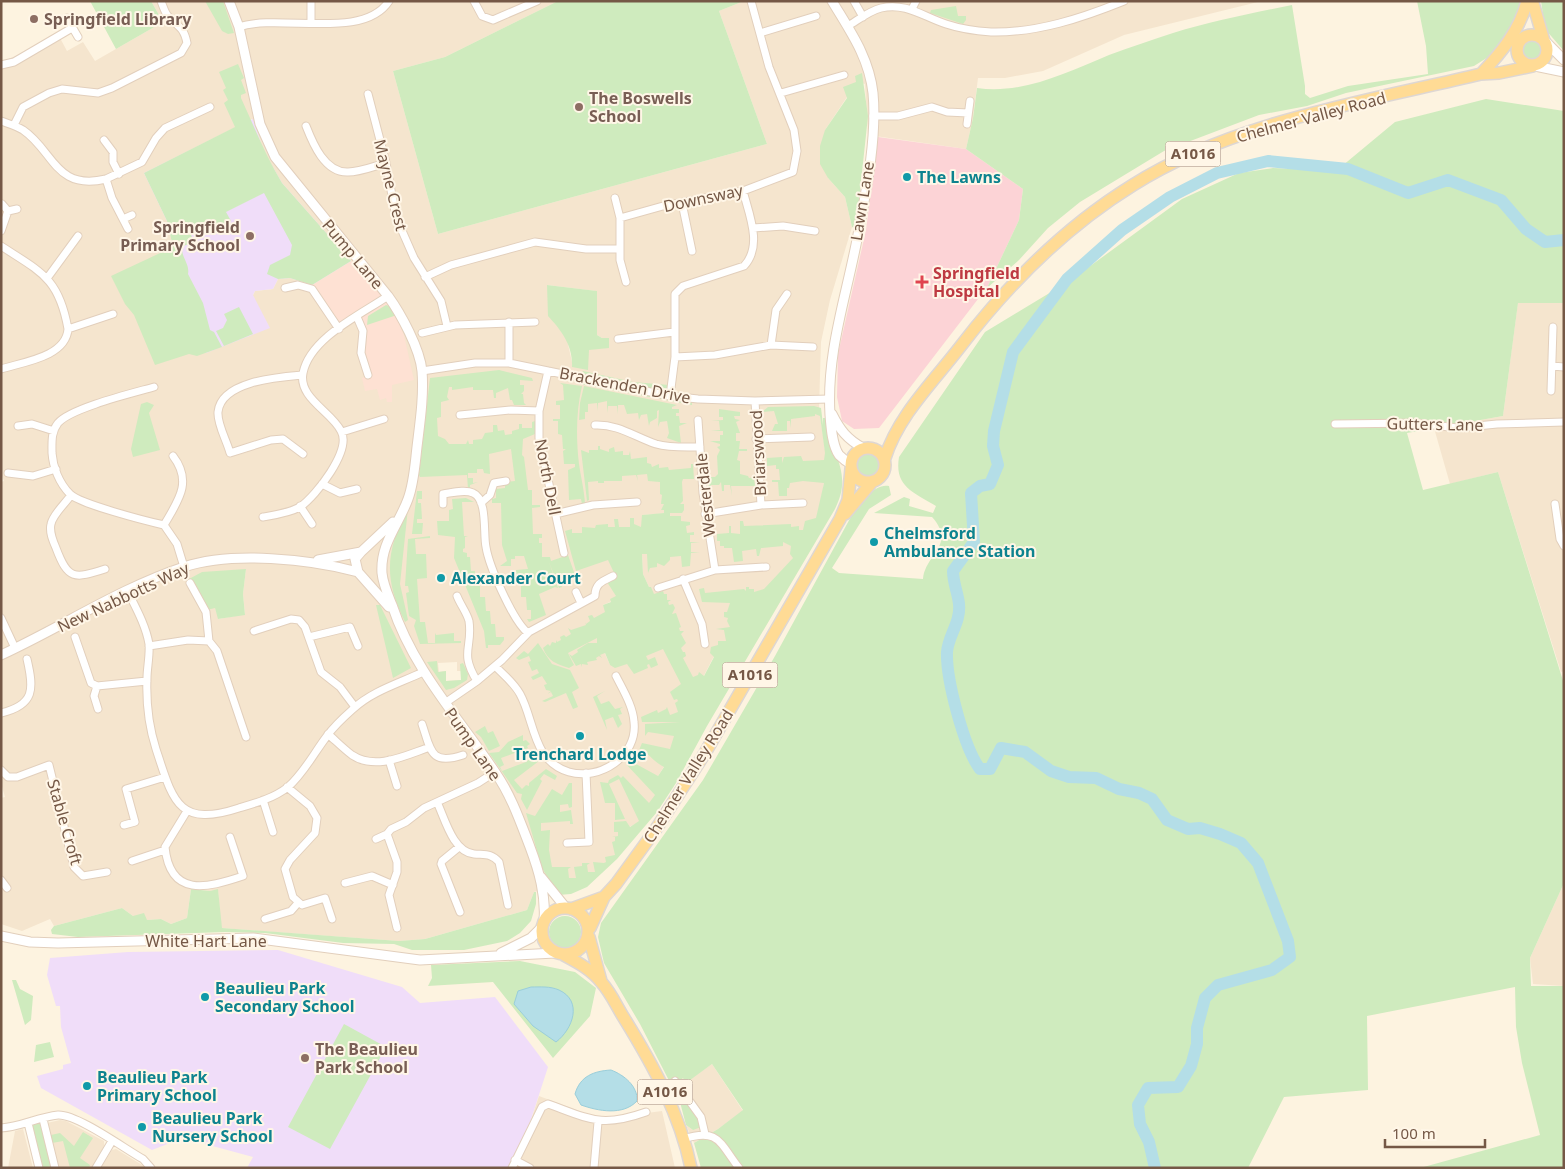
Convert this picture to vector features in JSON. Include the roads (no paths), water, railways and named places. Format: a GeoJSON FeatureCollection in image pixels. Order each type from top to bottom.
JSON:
{"type":"FeatureCollection","features":[{"type":"Feature","properties":{"kind":"main road"},"geometry":{"type":"LineString","coordinates":[[1531,2],[1548,49],[1546,58],[1534,66],[1520,60],[1519,43],[1531,2]]}},
{"type":"Feature","properties":{"kind":"main road"},"geometry":{"type":"LineString","coordinates":[[1481,74],[1501,53],[1531,2]]}},
{"type":"Feature","properties":{"kind":"main road"},"geometry":{"type":"LineString","coordinates":[[1519,43],[1532,35],[1545,42]]}},
{"type":"Feature","properties":{"kind":"main road","name":"Chelmer Valley Road"},"geometry":{"type":"LineString","coordinates":[[1481,74],[1502,60],[1519,43]]}},
{"type":"Feature","properties":{"kind":"main road","name":"Chelmer Valley Road"},"geometry":{"type":"LineString","coordinates":[[885,458],[895,430],[970,334],[1016,281],[1070,229],[1134,184],[1203,149],[1241,135],[1300,118],[1481,74],[1499,73],[1534,66]]}},
{"type":"Feature","properties":{"kind":"main road","name":"Chelmer Valley Road"},"geometry":{"type":"LineString","coordinates":[[866,448],[895,430]]}},
{"type":"Feature","properties":{"kind":"main road"},"geometry":{"type":"LineString","coordinates":[[866,448],[878,450],[885,458]]}},
{"type":"Feature","properties":{"kind":"main road","name":"A1016"},"geometry":{"type":"LineString","coordinates":[[851,466],[854,454],[866,448]]}},
{"type":"Feature","properties":{"kind":"main road","name":"A1016"},"geometry":{"type":"LineString","coordinates":[[873,481],[884,473],[885,458]]}},
{"type":"Feature","properties":{"kind":"main road"},"geometry":{"type":"LineString","coordinates":[[851,466],[860,480],[873,481]]}},
{"type":"Feature","properties":{"kind":"main road","name":"Chelmer Valley Road"},"geometry":{"type":"LineString","coordinates":[[589,932],[604,897],[616,884],[656,829],[706,753],[840,519],[848,500],[851,466]]}},
{"type":"Feature","properties":{"kind":"main road","name":"Chelmer Valley Road"},"geometry":{"type":"LineString","coordinates":[[840,519],[873,481]]}},
{"type":"Feature","properties":{"kind":"main road","name":"Chelmer Valley Road"},"geometry":{"type":"LineString","coordinates":[[568,908],[604,897]]}},
{"type":"Feature","properties":{"kind":"main road","name":"A1016"},"geometry":{"type":"LineString","coordinates":[[602,982],[583,965],[547,947],[542,924],[552,911],[568,908],[580,913],[589,932],[602,982],[657,1073],[683,1139],[691,1168]]}},
{"type":"Feature","properties":{"kind":"main road","name":"A1016"},"geometry":{"type":"LineString","coordinates":[[559,954],[575,952],[582,948],[589,932]]}},
{"type":"Feature","properties":{"kind":"street"},"geometry":{"type":"LineString","coordinates":[[14,125],[23,107],[49,93],[62,89],[98,92],[112,88],[181,53],[187,43],[185,34],[175,20],[169,17],[161,1]]}},
{"type":"Feature","properties":{"kind":"street","name":"Pump Lane"},"geometry":{"type":"LineString","coordinates":[[229,1],[239,27],[260,124],[275,157],[388,296],[403,319],[422,371],[421,409],[414,468],[409,496],[398,517],[382,561],[385,584],[396,618],[423,672],[495,772],[515,806],[540,875],[545,906],[542,924]]}},
{"type":"Feature","properties":{"kind":"street"},"geometry":{"type":"LineString","coordinates":[[311,22],[312,1]]}},
{"type":"Feature","properties":{"kind":"street"},"geometry":{"type":"LineString","coordinates":[[239,27],[265,21],[358,21],[376,14],[389,1]]}},
{"type":"Feature","properties":{"kind":"street"},"geometry":{"type":"LineString","coordinates":[[474,1],[482,16],[494,20],[537,1]]}},
{"type":"Feature","properties":{"kind":"street","name":"Downsway"},"geometry":{"type":"LineString","coordinates":[[620,218],[682,202],[743,191],[789,174],[795,168],[796,143],[781,93],[770,67],[751,1]]}},
{"type":"Feature","properties":{"kind":"street","name":"Lawn Lane"},"geometry":{"type":"LineString","coordinates":[[832,1],[859,46],[867,67],[873,94],[873,116],[859,229],[833,343],[829,399],[834,442],[839,455],[851,466]]}},
{"type":"Feature","properties":{"kind":"street"},"geometry":{"type":"LineString","coordinates":[[854,1],[862,17]]}},
{"type":"Feature","properties":{"kind":"street"},"geometry":{"type":"LineString","coordinates":[[912,9],[916,1]]}},
{"type":"Feature","properties":{"kind":"street"},"geometry":{"type":"LineString","coordinates":[[848,26],[862,17],[890,7],[912,9],[933,20],[962,29],[993,32],[1049,26],[1106,5],[1124,1]]}},
{"type":"Feature","properties":{"kind":"street"},"geometry":{"type":"LineString","coordinates":[[760,33],[816,16]]}},
{"type":"Feature","properties":{"kind":"street"},"geometry":{"type":"LineString","coordinates":[[67,18],[78,37]]}},
{"type":"Feature","properties":{"kind":"street"},"geometry":{"type":"LineString","coordinates":[[1,65],[19,59],[72,28]]}},
{"type":"Feature","properties":{"kind":"street"},"geometry":{"type":"LineString","coordinates":[[1545,42],[1564,60]]}},
{"type":"Feature","properties":{"kind":"street"},"geometry":{"type":"LineString","coordinates":[[1534,66],[1564,72]]}},
{"type":"Feature","properties":{"kind":"street"},"geometry":{"type":"LineString","coordinates":[[781,93],[844,75]]}},
{"type":"Feature","properties":{"kind":"street","name":"Mayne Crest"},"geometry":{"type":"LineString","coordinates":[[368,94],[386,163],[396,217],[414,258],[441,301],[447,326]]}},
{"type":"Feature","properties":{"kind":"street"},"geometry":{"type":"LineString","coordinates":[[966,124],[970,101]]}},
{"type":"Feature","properties":{"kind":"street"},"geometry":{"type":"LineString","coordinates":[[1,121],[14,125],[33,139],[63,173],[86,181],[106,179],[142,162],[156,138],[165,128],[210,107]]}},
{"type":"Feature","properties":{"kind":"street"},"geometry":{"type":"LineString","coordinates":[[873,116],[906,114],[928,107],[968,113]]}},
{"type":"Feature","properties":{"kind":"street"},"geometry":{"type":"LineString","coordinates":[[306,126],[317,151],[339,171],[354,172],[386,163]]}},
{"type":"Feature","properties":{"kind":"street"},"geometry":{"type":"LineString","coordinates":[[104,140],[113,152],[113,162],[119,174]]}},
{"type":"Feature","properties":{"kind":"street"},"geometry":{"type":"LineString","coordinates":[[106,179],[128,229]]}},
{"type":"Feature","properties":{"kind":"street"},"geometry":{"type":"LineString","coordinates":[[670,396],[675,357],[674,301],[678,290],[744,266],[752,254],[753,228],[743,191]]}},
{"type":"Feature","properties":{"kind":"street"},"geometry":{"type":"LineString","coordinates":[[615,198],[620,218],[620,249],[626,282]]}},
{"type":"Feature","properties":{"kind":"street"},"geometry":{"type":"LineString","coordinates":[[682,202],[692,251]]}},
{"type":"Feature","properties":{"kind":"street"},"geometry":{"type":"LineString","coordinates":[[2,204],[8,211]]}},
{"type":"Feature","properties":{"kind":"street"},"geometry":{"type":"LineString","coordinates":[[8,211],[17,209]]}},
{"type":"Feature","properties":{"kind":"street"},"geometry":{"type":"LineString","coordinates":[[1,231],[8,211]]}},
{"type":"Feature","properties":{"kind":"street"},"geometry":{"type":"LineString","coordinates":[[123,219],[132,215]]}},
{"type":"Feature","properties":{"kind":"street"},"geometry":{"type":"LineString","coordinates":[[753,228],[783,226],[815,231]]}},
{"type":"Feature","properties":{"kind":"street"},"geometry":{"type":"LineString","coordinates":[[48,277],[78,236]]}},
{"type":"Feature","properties":{"kind":"street"},"geometry":{"type":"LineString","coordinates":[[426,277],[451,266],[535,242],[592,249],[620,249]]}},
{"type":"Feature","properties":{"kind":"street"},"geometry":{"type":"LineString","coordinates":[[1,246],[48,277],[55,288],[68,329],[67,336],[59,348],[1,369]]}},
{"type":"Feature","properties":{"kind":"street"},"geometry":{"type":"LineString","coordinates":[[285,288],[304,285],[312,289],[339,329]]}},
{"type":"Feature","properties":{"kind":"street"},"geometry":{"type":"LineString","coordinates":[[771,345],[776,310],[786,294]]}},
{"type":"Feature","properties":{"kind":"street"},"geometry":{"type":"LineString","coordinates":[[263,517],[300,506],[322,484],[341,453],[344,443],[342,432],[307,392],[302,383],[302,376],[308,357],[318,344],[388,296]]}},
{"type":"Feature","properties":{"kind":"street"},"geometry":{"type":"LineString","coordinates":[[68,329],[113,314]]}},
{"type":"Feature","properties":{"kind":"street"},"geometry":{"type":"LineString","coordinates":[[357,317],[363,331],[361,353],[368,375]]}},
{"type":"Feature","properties":{"kind":"street"},"geometry":{"type":"LineString","coordinates":[[509,322],[510,363]]}},
{"type":"Feature","properties":{"kind":"street"},"geometry":{"type":"LineString","coordinates":[[422,333],[447,326],[535,322]]}},
{"type":"Feature","properties":{"kind":"street"},"geometry":{"type":"LineString","coordinates":[[1551,391],[1553,328]]}},
{"type":"Feature","properties":{"kind":"street"},"geometry":{"type":"LineString","coordinates":[[618,339],[674,332]]}},
{"type":"Feature","properties":{"kind":"street"},"geometry":{"type":"LineString","coordinates":[[675,357],[715,355],[771,345],[813,347]]}},
{"type":"Feature","properties":{"kind":"street","name":"Brackenden Drive"},"geometry":{"type":"LineString","coordinates":[[422,371],[468,363],[510,363],[670,396],[716,401],[829,399]]}},
{"type":"Feature","properties":{"kind":"street"},"geometry":{"type":"LineString","coordinates":[[1552,366],[1564,366]]}},
{"type":"Feature","properties":{"kind":"street","name":"North Dell"},"geometry":{"type":"LineString","coordinates":[[548,371],[539,411],[541,455],[564,553]]}},
{"type":"Feature","properties":{"kind":"street"},"geometry":{"type":"LineString","coordinates":[[302,376],[270,378],[231,391],[221,401],[218,413],[230,453],[271,440],[283,440],[303,454]]}},
{"type":"Feature","properties":{"kind":"street"},"geometry":{"type":"LineString","coordinates":[[154,387],[72,413],[58,424],[51,437],[53,460],[60,483],[72,495],[131,517],[164,525],[177,544],[184,567]]}},
{"type":"Feature","properties":{"kind":"street","name":"Briarswood"},"geometry":{"type":"LineString","coordinates":[[755,401],[761,505]]}},
{"type":"Feature","properties":{"kind":"street","name":"Lawn Lane"},"geometry":{"type":"LineString","coordinates":[[830,409],[841,431],[866,448]]}},
{"type":"Feature","properties":{"kind":"street"},"geometry":{"type":"LineString","coordinates":[[460,415],[511,410],[539,411]]}},
{"type":"Feature","properties":{"kind":"street"},"geometry":{"type":"LineString","coordinates":[[342,432],[384,419]]}},
{"type":"Feature","properties":{"kind":"street","name":"Westerdale"},"geometry":{"type":"LineString","coordinates":[[698,420],[706,514],[715,570]]}},
{"type":"Feature","properties":{"kind":"street","name":"Gutters Lane"},"geometry":{"type":"LineString","coordinates":[[1336,424],[1417,423],[1457,428],[1478,428],[1497,424],[1564,422]]}},
{"type":"Feature","properties":{"kind":"street"},"geometry":{"type":"LineString","coordinates":[[18,426],[32,424],[54,431]]}},
{"type":"Feature","properties":{"kind":"street"},"geometry":{"type":"LineString","coordinates":[[596,425],[619,428],[667,447],[700,447]]}},
{"type":"Feature","properties":{"kind":"street"},"geometry":{"type":"LineString","coordinates":[[756,440],[811,437]]}},
{"type":"Feature","properties":{"kind":"street"},"geometry":{"type":"LineString","coordinates":[[164,525],[184,484],[180,465],[173,456]]}},
{"type":"Feature","properties":{"kind":"street"},"geometry":{"type":"LineString","coordinates":[[8,473],[33,476],[56,469]]}},
{"type":"Feature","properties":{"kind":"street"},"geometry":{"type":"LineString","coordinates":[[481,503],[490,496],[494,484],[506,481]]}},
{"type":"Feature","properties":{"kind":"street"},"geometry":{"type":"LineString","coordinates":[[322,484],[340,493],[357,489]]}},
{"type":"Feature","properties":{"kind":"street"},"geometry":{"type":"LineString","coordinates":[[443,504],[443,494],[468,492],[474,493],[481,503],[488,554],[508,607],[528,633]]}},
{"type":"Feature","properties":{"kind":"street"},"geometry":{"type":"LineString","coordinates":[[72,495],[51,525],[52,537],[62,566],[68,573],[77,576],[105,569]]}},
{"type":"Feature","properties":{"kind":"street"},"geometry":{"type":"LineString","coordinates":[[555,514],[593,505],[636,502]]}},
{"type":"Feature","properties":{"kind":"street","name":"Briarswood"},"geometry":{"type":"LineString","coordinates":[[706,514],[761,505],[803,503]]}},
{"type":"Feature","properties":{"kind":"street"},"geometry":{"type":"LineString","coordinates":[[1555,504],[1560,538],[1564,546]]}},
{"type":"Feature","properties":{"kind":"street"},"geometry":{"type":"LineString","coordinates":[[300,506],[312,524]]}},
{"type":"Feature","properties":{"kind":"street","name":"Pump Lane"},"geometry":{"type":"LineString","coordinates":[[363,551],[398,517]]}},
{"type":"Feature","properties":{"kind":"street"},"geometry":{"type":"LineString","coordinates":[[363,551],[377,552],[382,561],[374,575],[361,574],[355,559],[363,551]]}},
{"type":"Feature","properties":{"kind":"street","name":"New Nabbotts Way"},"geometry":{"type":"LineString","coordinates":[[1,655],[128,592],[184,567],[214,561],[247,559],[311,561],[363,551]]}},
{"type":"Feature","properties":{"kind":"street","name":"New Nabbotts Way"},"geometry":{"type":"LineString","coordinates":[[311,561],[361,574]]}},
{"type":"Feature","properties":{"kind":"street"},"geometry":{"type":"LineString","coordinates":[[658,588],[715,570],[766,567]]}},
{"type":"Feature","properties":{"kind":"street","name":"Pump Lane"},"geometry":{"type":"LineString","coordinates":[[361,574],[396,618]]}},
{"type":"Feature","properties":{"kind":"street"},"geometry":{"type":"LineString","coordinates":[[445,703],[477,681],[528,633],[581,602],[596,596],[595,590],[600,582],[613,576]]}},
{"type":"Feature","properties":{"kind":"street"},"geometry":{"type":"LineString","coordinates":[[683,579],[702,624],[705,644]]}},
{"type":"Feature","properties":{"kind":"street"},"geometry":{"type":"LineString","coordinates":[[190,584],[206,612],[209,642],[217,651],[246,738]]}},
{"type":"Feature","properties":{"kind":"street"},"geometry":{"type":"LineString","coordinates":[[128,592],[144,627],[149,646],[146,681],[151,733],[165,777],[178,804],[187,811],[210,816],[263,800],[287,787],[300,774],[328,734],[355,707],[378,693],[423,672]]}},
{"type":"Feature","properties":{"kind":"street"},"geometry":{"type":"LineString","coordinates":[[576,592],[581,602]]}},
{"type":"Feature","properties":{"kind":"street"},"geometry":{"type":"LineString","coordinates":[[457,596],[468,617],[467,657],[477,681]]}},
{"type":"Feature","properties":{"kind":"street"},"geometry":{"type":"LineString","coordinates":[[1,618],[15,648]]}},
{"type":"Feature","properties":{"kind":"street"},"geometry":{"type":"LineString","coordinates":[[254,631],[291,619],[299,620],[305,627],[321,672],[340,687],[355,707]]}},
{"type":"Feature","properties":{"kind":"street"},"geometry":{"type":"LineString","coordinates":[[344,620],[350,627],[358,646]]}},
{"type":"Feature","properties":{"kind":"street"},"geometry":{"type":"LineString","coordinates":[[309,637],[350,627]]}},
{"type":"Feature","properties":{"kind":"street"},"geometry":{"type":"LineString","coordinates":[[75,636],[91,683],[97,686],[146,681]]}},
{"type":"Feature","properties":{"kind":"street"},"geometry":{"type":"LineString","coordinates":[[149,646],[188,640],[209,642]]}},
{"type":"Feature","properties":{"kind":"street"},"geometry":{"type":"LineString","coordinates":[[1,713],[18,709],[29,697],[33,682],[27,660]]}},
{"type":"Feature","properties":{"kind":"street"},"geometry":{"type":"LineString","coordinates":[[494,666],[513,683],[522,697],[544,754],[550,762],[565,770],[586,774],[599,771],[613,764],[623,756],[632,741],[635,724],[616,676]]}},
{"type":"Feature","properties":{"kind":"street"},"geometry":{"type":"LineString","coordinates":[[97,686],[94,696],[98,709]]}},
{"type":"Feature","properties":{"kind":"street"},"geometry":{"type":"LineString","coordinates":[[422,724],[430,747],[436,757],[444,760],[463,756]]}},
{"type":"Feature","properties":{"kind":"street"},"geometry":{"type":"LineString","coordinates":[[328,734],[351,754],[364,761],[389,760],[430,747]]}},
{"type":"Feature","properties":{"kind":"street"},"geometry":{"type":"LineString","coordinates":[[389,760],[397,786]]}},
{"type":"Feature","properties":{"kind":"street","name":"Stable Croft"},"geometry":{"type":"LineString","coordinates":[[1,770],[8,777],[17,776],[49,765],[74,868],[83,876],[107,872]]}},
{"type":"Feature","properties":{"kind":"street"},"geometry":{"type":"LineString","coordinates":[[376,839],[438,802],[478,783],[495,772]]}},
{"type":"Feature","properties":{"kind":"street"},"geometry":{"type":"LineString","coordinates":[[566,843],[589,842],[586,774]]}},
{"type":"Feature","properties":{"kind":"street"},"geometry":{"type":"LineString","coordinates":[[124,825],[136,822],[126,789],[165,777]]}},
{"type":"Feature","properties":{"kind":"street"},"geometry":{"type":"LineString","coordinates":[[287,787],[310,806],[315,814],[317,824],[315,833],[286,864],[285,874],[293,898],[306,905],[325,898],[332,919]]}},
{"type":"Feature","properties":{"kind":"street"},"geometry":{"type":"LineString","coordinates":[[263,800],[273,832]]}},
{"type":"Feature","properties":{"kind":"street"},"geometry":{"type":"LineString","coordinates":[[438,802],[459,846],[469,853],[488,854],[499,862],[508,905]]}},
{"type":"Feature","properties":{"kind":"street"},"geometry":{"type":"LineString","coordinates":[[187,811],[168,839],[165,850],[173,875],[184,884],[211,886],[243,876],[230,838]]}},
{"type":"Feature","properties":{"kind":"street"},"geometry":{"type":"LineString","coordinates":[[387,834],[397,862],[389,899],[397,928]]}},
{"type":"Feature","properties":{"kind":"street"},"geometry":{"type":"LineString","coordinates":[[459,846],[441,864],[460,912]]}},
{"type":"Feature","properties":{"kind":"street"},"geometry":{"type":"LineString","coordinates":[[132,861],[165,850]]}},
{"type":"Feature","properties":{"kind":"street","name":"Pump Lane"},"geometry":{"type":"LineString","coordinates":[[540,875],[568,908]]}},
{"type":"Feature","properties":{"kind":"street"},"geometry":{"type":"LineString","coordinates":[[345,883],[372,876],[393,885]]}},
{"type":"Feature","properties":{"kind":"street"},"geometry":{"type":"LineString","coordinates":[[1,880],[7,888]]}},
{"type":"Feature","properties":{"kind":"street"},"geometry":{"type":"LineString","coordinates":[[265,920],[291,911],[298,902]]}},
{"type":"Feature","properties":{"kind":"street","name":"White Hart Lane"},"geometry":{"type":"LineString","coordinates":[[499,954],[532,938],[542,924]]}},
{"type":"Feature","properties":{"kind":"street","name":"White Hart Lane"},"geometry":{"type":"LineString","coordinates":[[1,936],[30,942],[58,943],[253,938],[420,960],[499,954],[559,954]]}},
{"type":"Feature","properties":{"kind":"street"},"geometry":{"type":"LineString","coordinates":[[676,1081],[701,1117],[705,1134]]}},
{"type":"Feature","properties":{"kind":"street"},"geometry":{"type":"LineString","coordinates":[[512,1168],[542,1107],[548,1104],[598,1122],[626,1119],[646,1112]]}},
{"type":"Feature","properties":{"kind":"street"},"geometry":{"type":"LineString","coordinates":[[1,1128],[14,1128],[59,1115],[76,1119],[143,1159],[151,1168]]}},
{"type":"Feature","properties":{"kind":"street"},"geometry":{"type":"LineString","coordinates":[[43,1119],[55,1168]]}},
{"type":"Feature","properties":{"kind":"street"},"geometry":{"type":"LineString","coordinates":[[594,1168],[598,1122]]}},
{"type":"Feature","properties":{"kind":"street"},"geometry":{"type":"LineString","coordinates":[[28,1123],[39,1168]]}},
{"type":"Feature","properties":{"kind":"street"},"geometry":{"type":"LineString","coordinates":[[683,1139],[705,1134],[718,1139],[739,1168]]}},
{"type":"Feature","properties":{"kind":"street"},"geometry":{"type":"LineString","coordinates":[[96,1168],[112,1141]]}},
{"type":"Feature","properties":{"kind":"street"},"geometry":{"type":"LineString","coordinates":[[515,1160],[530,1168]]}},
{"type":"Feature","properties":{"kind":"water"},"geometry":{"type":"Polygon","coordinates":[[[531,987],[559,990],[571,1001],[573,1015],[571,1023],[556,1042],[533,1026],[514,1004],[518,991],[531,987]]]}},
{"type":"Feature","properties":{"kind":"water"},"geometry":{"type":"Polygon","coordinates":[[[611,1070],[621,1075],[633,1086],[637,1101],[625,1109],[610,1111],[581,1105],[575,1094],[580,1083],[593,1073],[611,1070]]]}},
{"type":"Feature","properties":{"kind":"waterway"},"geometry":{"type":"LineString","coordinates":[[1155,1168],[1149,1142],[1140,1124],[1138,1105],[1148,1088],[1178,1087],[1191,1066],[1197,1044],[1197,1028],[1205,998],[1218,985],[1272,970],[1290,957],[1288,941],[1258,863],[1241,843],[1200,828],[1188,829],[1167,820],[1152,799],[1139,793],[1119,789],[1096,778],[1069,777],[1051,771],[1025,752],[1001,748],[990,769],[980,769],[974,759],[957,713],[947,664],[948,646],[959,611],[953,571],[974,542],[971,493],[980,486],[990,484],[998,465],[993,446],[994,431],[1013,352],[1067,279],[1122,230],[1170,197],[1217,173],[1268,161],[1348,169],[1408,193],[1448,180],[1501,200],[1526,229],[1545,242],[1564,240]]}},
{"type":"Feature","properties":{"kind":"place","name":"Springfield Library"},"geometry":{"type":"Point","coordinates":[34,19]}},
{"type":"Feature","properties":{"kind":"place","name":"The Boswells School"},"geometry":{"type":"Point","coordinates":[579,107]}},
{"type":"Feature","properties":{"kind":"place","name":"The Lawns"},"geometry":{"type":"Point","coordinates":[907,177]}},
{"type":"Feature","properties":{"kind":"place","name":"Springfield Primary School"},"geometry":{"type":"Point","coordinates":[250,236]}},
{"type":"Feature","properties":{"kind":"place","name":"Springfield Hospital"},"geometry":{"type":"Point","coordinates":[922,282]}},
{"type":"Feature","properties":{"kind":"place","name":"Chelmsford Ambulance Station"},"geometry":{"type":"Point","coordinates":[874,542]}},
{"type":"Feature","properties":{"kind":"place","name":"Alexander Court"},"geometry":{"type":"Point","coordinates":[441,578]}},
{"type":"Feature","properties":{"kind":"place","name":"Trenchard Lodge"},"geometry":{"type":"Point","coordinates":[580,736]}},
{"type":"Feature","properties":{"kind":"place","name":"Beaulieu Park Secondary School"},"geometry":{"type":"Point","coordinates":[205,997]}},
{"type":"Feature","properties":{"kind":"place","name":"The Beaulieu Park School"},"geometry":{"type":"Point","coordinates":[305,1058]}},
{"type":"Feature","properties":{"kind":"place","name":"Beaulieu Park Primary School"},"geometry":{"type":"Point","coordinates":[87,1086]}},
{"type":"Feature","properties":{"kind":"place","name":"Beaulieu Park Nursery School"},"geometry":{"type":"Point","coordinates":[142,1127]}}]}
